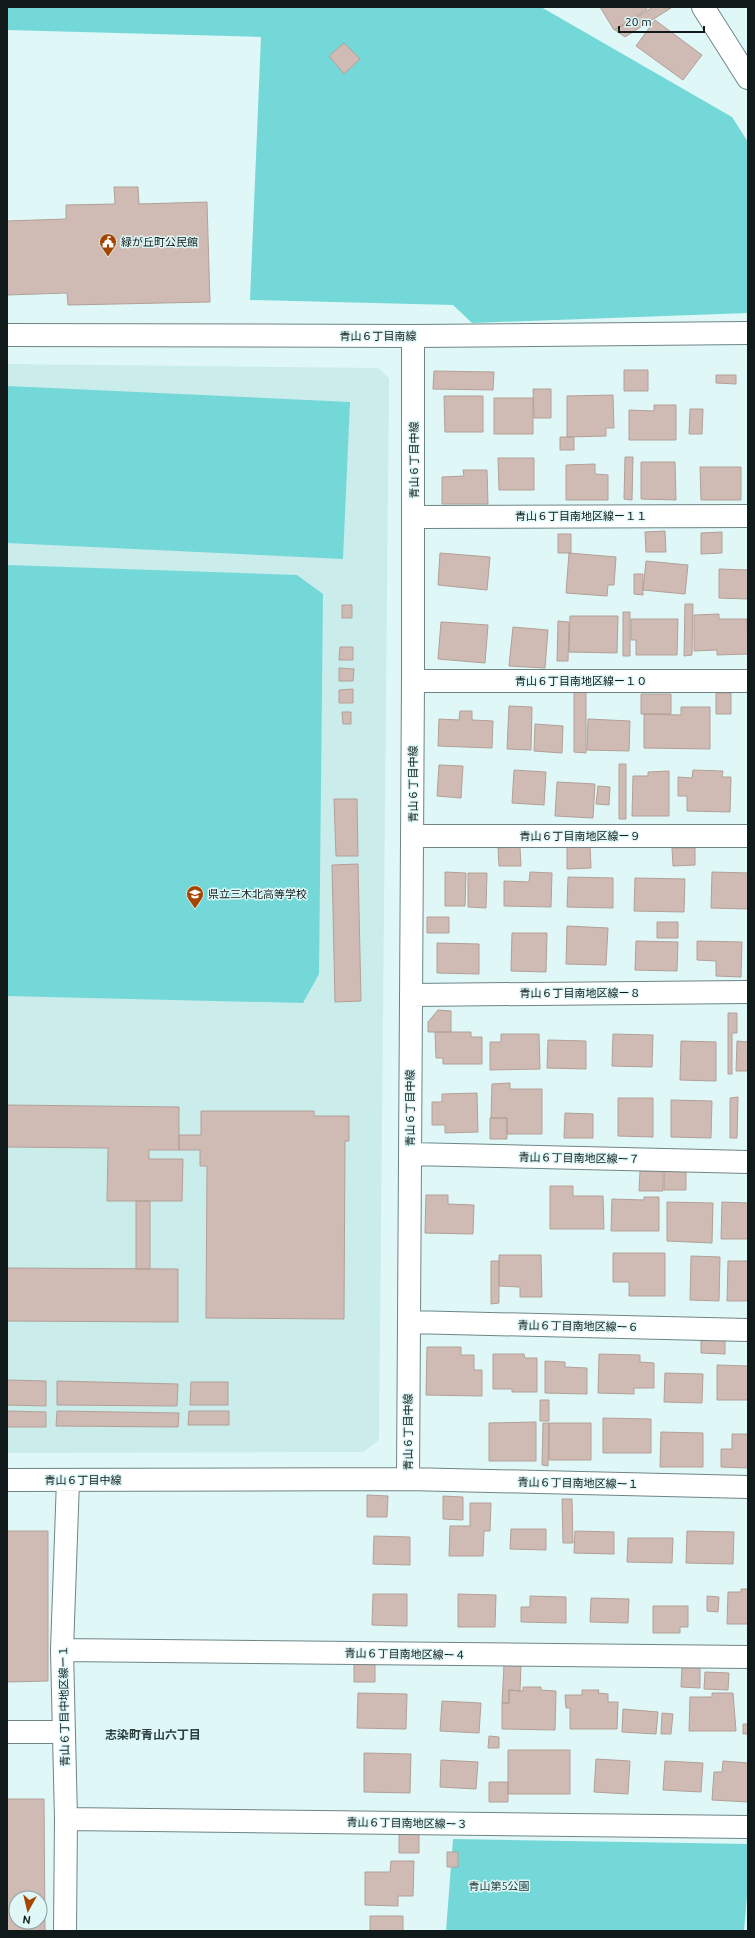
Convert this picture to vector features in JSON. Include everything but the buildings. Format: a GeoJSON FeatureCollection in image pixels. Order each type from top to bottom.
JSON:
{"type":"FeatureCollection","features":[{"type":"Feature","properties":{"kind":"street"},"geometry":{"type":"LineString","coordinates":[[703,7],[748,78]]}},
{"type":"Feature","properties":{"kind":"street","name":"青山６丁目南線"},"geometry":{"type":"LineString","coordinates":[[7,335],[413,336],[748,333]]}},
{"type":"Feature","properties":{"kind":"street","name":"青山６丁目中線"},"geometry":{"type":"LineString","coordinates":[[7,1480],[408,1479],[414,517],[413,336]]}},
{"type":"Feature","properties":{"kind":"street","name":"青山６丁目南地区線ー１１"},"geometry":{"type":"LineString","coordinates":[[414,517],[748,516]]}},
{"type":"Feature","properties":{"kind":"street","name":"青山６丁目南地区線ー１０"},"geometry":{"type":"LineString","coordinates":[[413,681],[748,681]]}},
{"type":"Feature","properties":{"kind":"street","name":"青山６丁目南地区線ー９"},"geometry":{"type":"LineString","coordinates":[[412,836],[748,836]]}},
{"type":"Feature","properties":{"kind":"street","name":"青山６丁目南地区線ー８"},"geometry":{"type":"LineString","coordinates":[[411,995],[748,992]]}},
{"type":"Feature","properties":{"kind":"street","name":"青山６丁目南地区線ー７"},"geometry":{"type":"LineString","coordinates":[[410,1154],[748,1162]]}},
{"type":"Feature","properties":{"kind":"street","name":"青山６丁目南地区線ー６"},"geometry":{"type":"LineString","coordinates":[[409,1322],[748,1330]]}},
{"type":"Feature","properties":{"kind":"street","name":"青山６丁目南地区線ー１"},"geometry":{"type":"LineString","coordinates":[[408,1479],[748,1487]]}},
{"type":"Feature","properties":{"kind":"street","name":"青山６丁目中地区線ー１"},"geometry":{"type":"LineString","coordinates":[[65,1931],[66,1819],[62,1650],[68,1480]]}},
{"type":"Feature","properties":{"kind":"street","name":"青山６丁目南地区線ー４"},"geometry":{"type":"LineString","coordinates":[[62,1650],[748,1657]]}},
{"type":"Feature","properties":{"kind":"street"},"geometry":{"type":"LineString","coordinates":[[7,1732],[64,1732]]}},
{"type":"Feature","properties":{"kind":"street","name":"青山６丁目南地区線ー３"},"geometry":{"type":"LineString","coordinates":[[66,1819],[748,1827]]}},
{"type":"Feature","properties":{"kind":"shaded area","name":"県立三木北高等学校"},"geometry":{"type":"Polygon","coordinates":[[[7,364],[378,368],[389,378],[379,1440],[363,1452],[7,1453],[7,364]]]}},
{"type":"Feature","properties":{"kind":"green space"},"geometry":{"type":"Polygon","coordinates":[[[7,7],[541,7],[732,117],[748,142],[748,313],[472,323],[453,305],[250,300],[261,37],[7,30],[7,7]]]}},
{"type":"Feature","properties":{"kind":"green space"},"geometry":{"type":"Polygon","coordinates":[[[7,386],[350,402],[343,559],[7,543],[7,386]]]}},
{"type":"Feature","properties":{"kind":"green space"},"geometry":{"type":"Polygon","coordinates":[[[7,565],[297,575],[323,594],[319,974],[303,1003],[7,996],[7,565]]]}},
{"type":"Feature","properties":{"kind":"green space","name":"青山第5公園"},"geometry":{"type":"Polygon","coordinates":[[[453,1839],[748,1844],[748,1885],[744,1931],[446,1931],[453,1839]]]}},
{"type":"Feature","properties":{"kind":"place","name":"緑が丘町公民館"},"geometry":{"type":"Point","coordinates":[108,257]}},
{"type":"Feature","properties":{"kind":"place","name":"県立三木北高等学校"},"geometry":{"type":"Point","coordinates":[195,909]}},
{"type":"Feature","properties":{"kind":"district","name":"志染町青山六丁目"},"geometry":{"type":"Point","coordinates":[153,1735]}}]}
